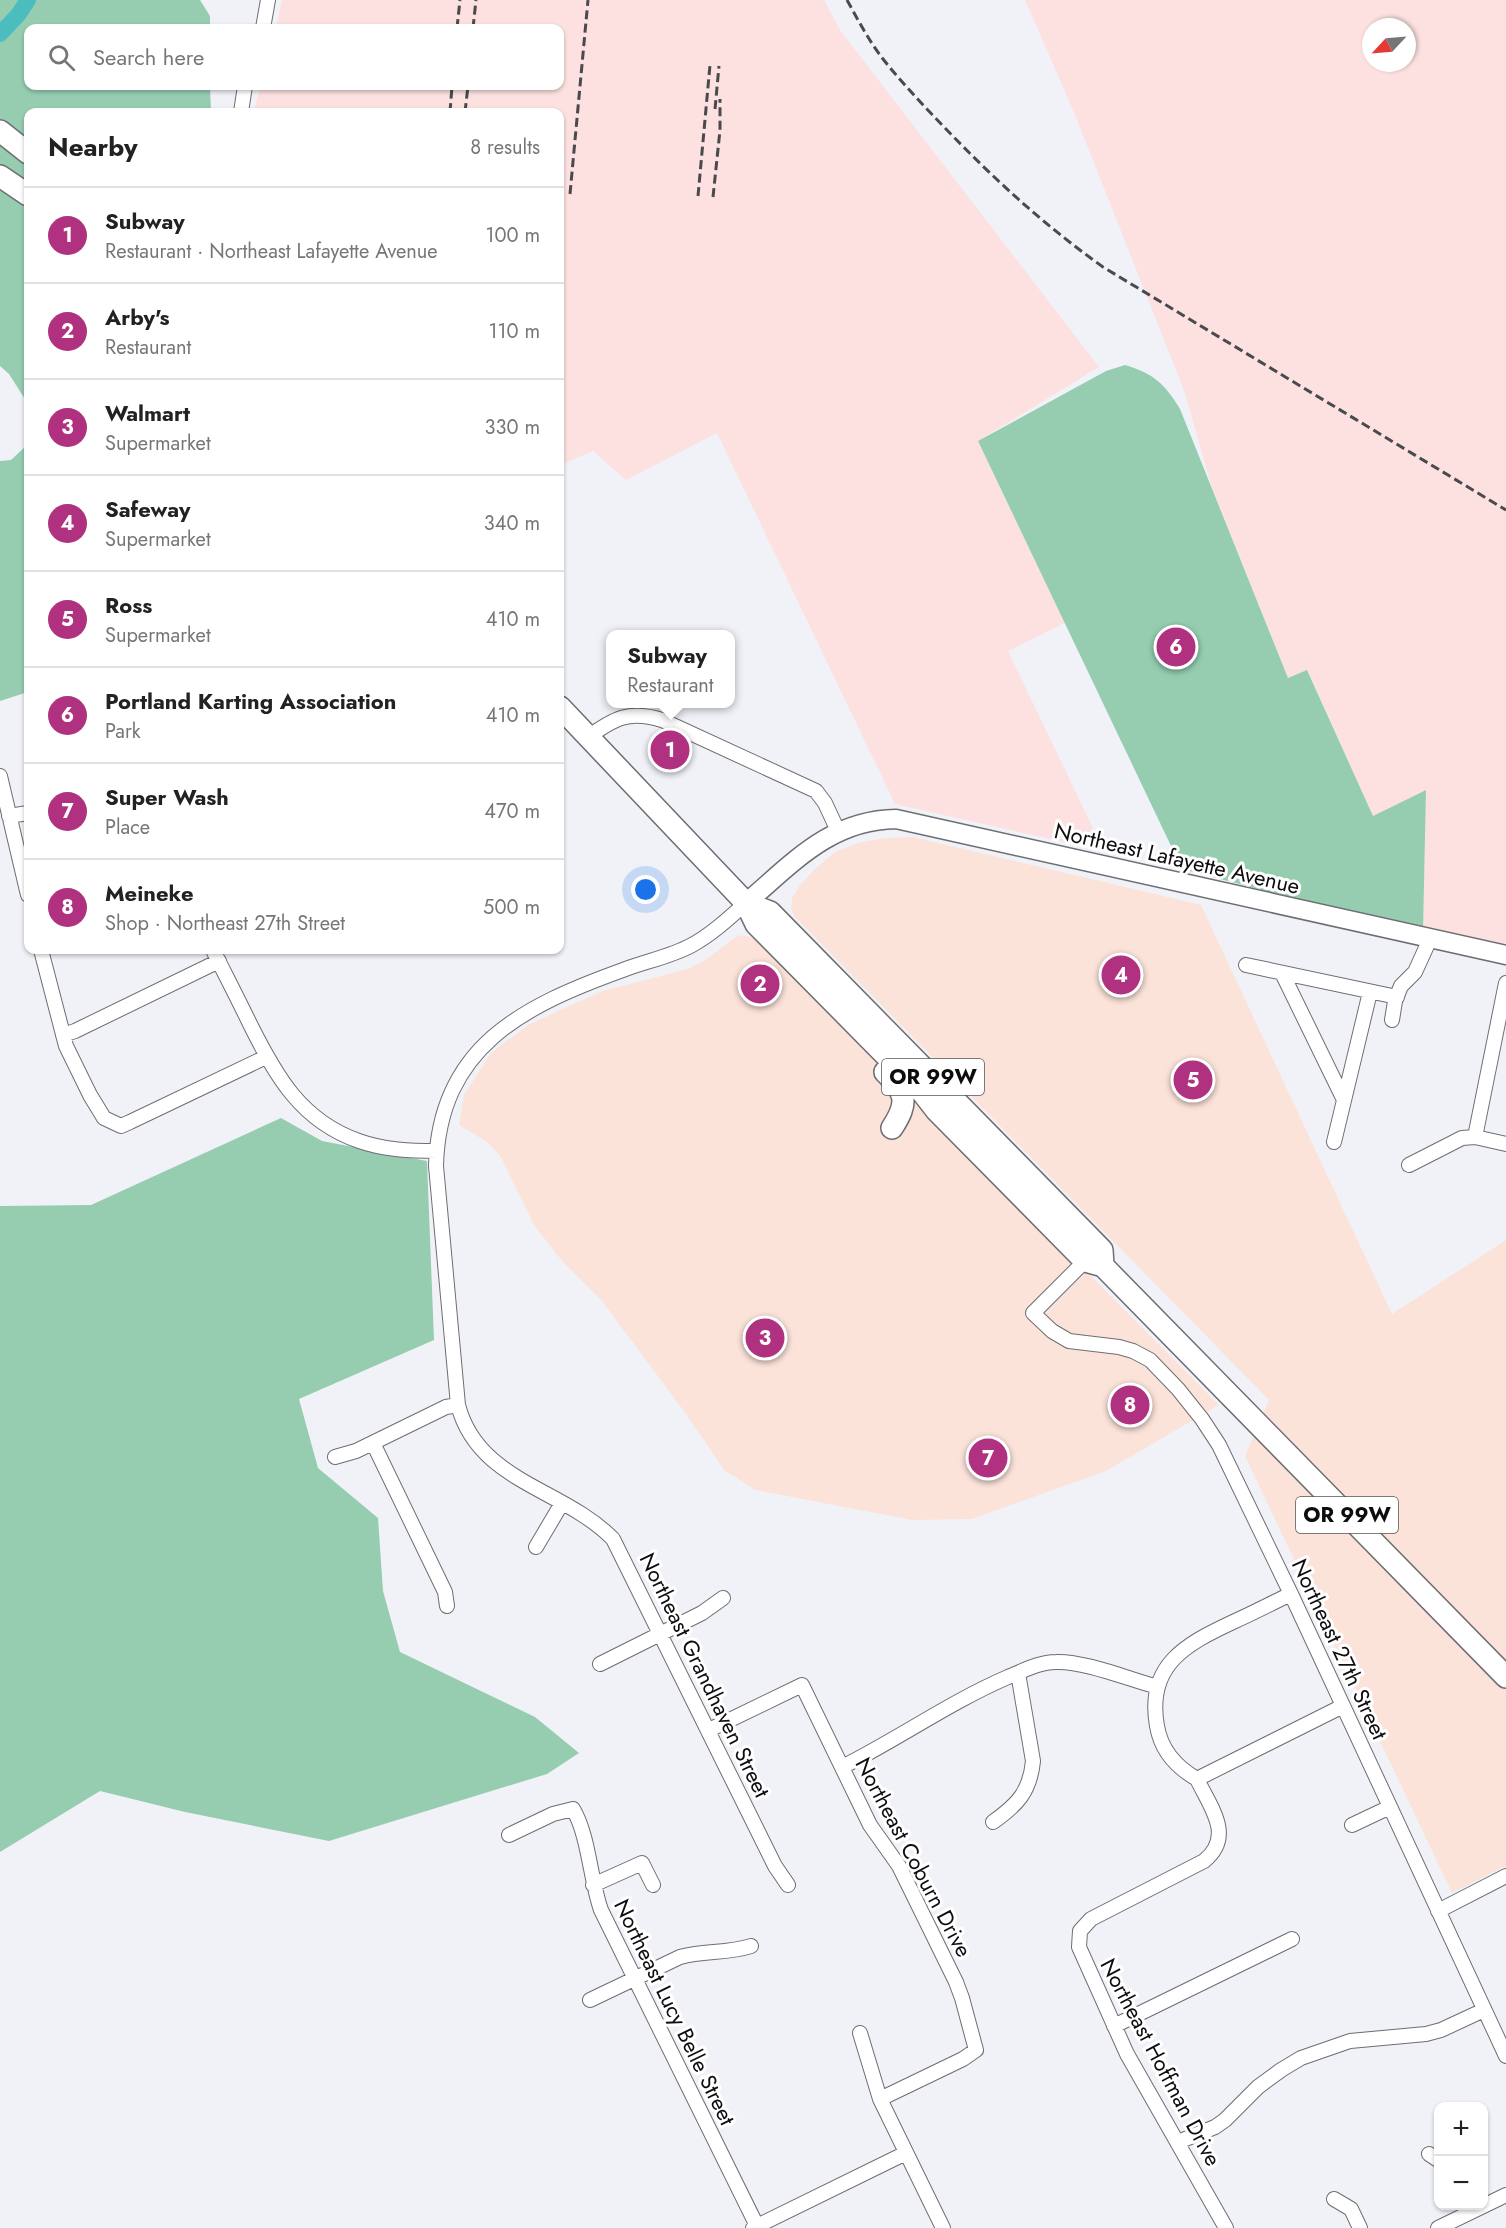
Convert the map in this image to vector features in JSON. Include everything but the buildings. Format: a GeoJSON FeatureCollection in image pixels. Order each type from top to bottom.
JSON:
{"type":"FeatureCollection","features":[{"type":"Feature","properties":{"kind":"highway"},"geometry":{"type":"LineString","coordinates":[[2,133],[24,150]]}},
{"type":"Feature","properties":{"kind":"highway"},"geometry":{"type":"LineString","coordinates":[[0,176],[24,192]]}},
{"type":"Feature","properties":{"kind":"highway","name":"OR 99W"},"geometry":{"type":"LineString","coordinates":[[564,712],[746,903],[756,924],[922,1092],[936,1110],[1094,1264],[1506,1677]]}},
{"type":"Feature","properties":{"kind":"highway","name":"OR 99W"},"geometry":{"type":"LineString","coordinates":[[746,903],[770,912],[1102,1250],[1094,1264]]}},
{"type":"Feature","properties":{"kind":"highway"},"geometry":{"type":"LineString","coordinates":[[831,999],[853,1038],[897,1083],[902,1092],[904,1102],[902,1112],[892,1128]]}},
{"type":"Feature","properties":{"kind":"highway"},"geometry":{"type":"LineString","coordinates":[[848,1016],[867,1025],[925,1084],[937,1091],[945,1090]]}},
{"type":"Feature","properties":{"kind":"highway"},"geometry":{"type":"LineString","coordinates":[[936,1110],[954,1113],[980,1140],[1004,1150]]}},
{"type":"Feature","properties":{"kind":"main road","name":"Northeast Lafayette Avenue"},"geometry":{"type":"LineString","coordinates":[[746,903],[798,858],[838,831],[875,819],[896,819],[1506,955]]}},
{"type":"Feature","properties":{"kind":"street"},"geometry":{"type":"LineString","coordinates":[[264,24],[268,0]]}},
{"type":"Feature","properties":{"kind":"street"},"geometry":{"type":"LineString","coordinates":[[242,108],[244,90]]}},
{"type":"Feature","properties":{"kind":"street"},"geometry":{"type":"LineString","coordinates":[[587,738],[604,725],[628,715],[638,714],[662,720],[816,791],[825,802],[838,831]]}},
{"type":"Feature","properties":{"kind":"street"},"geometry":{"type":"LineString","coordinates":[[0,776],[24,878]]}},
{"type":"Feature","properties":{"kind":"street"},"geometry":{"type":"LineString","coordinates":[[9,816],[24,814]]}},
{"type":"Feature","properties":{"kind":"street","name":"Northeast Grandhaven Street"},"geometry":{"type":"LineString","coordinates":[[746,903],[693,945],[594,981],[532,1010],[491,1038],[472,1058],[452,1090],[445,1108],[436,1166],[458,1405],[462,1421],[473,1442],[488,1458],[594,1522],[613,1539],[775,1866],[788,1886]]}},
{"type":"Feature","properties":{"kind":"street"},"geometry":{"type":"LineString","coordinates":[[1392,1020],[1401,986],[1415,972],[1430,939]]}},
{"type":"Feature","properties":{"kind":"street"},"geometry":{"type":"LineString","coordinates":[[42,954],[66,1046],[96,1107],[113,1124],[121,1126],[266,1056]]}},
{"type":"Feature","properties":{"kind":"street"},"geometry":{"type":"LineString","coordinates":[[63,1035],[75,1031],[216,955],[266,1056],[285,1087],[301,1105],[326,1126],[360,1142],[393,1149],[437,1151]]}},
{"type":"Feature","properties":{"kind":"street"},"geometry":{"type":"LineString","coordinates":[[1246,965],[1396,998]]}},
{"type":"Feature","properties":{"kind":"street"},"geometry":{"type":"LineString","coordinates":[[1282,973],[1344,1100]]}},
{"type":"Feature","properties":{"kind":"street"},"geometry":{"type":"LineString","coordinates":[[1475,1137],[1506,983]]}},
{"type":"Feature","properties":{"kind":"street"},"geometry":{"type":"LineString","coordinates":[[1334,1142],[1370,992]]}},
{"type":"Feature","properties":{"kind":"street"},"geometry":{"type":"LineString","coordinates":[[1409,1165],[1462,1138],[1475,1137],[1506,1144]]}},
{"type":"Feature","properties":{"kind":"street","name":"Northeast 27th Street"},"geometry":{"type":"LineString","coordinates":[[1094,1264],[1033,1313],[1069,1341],[1133,1351],[1150,1360],[1163,1372],[1202,1419],[1219,1445],[1291,1594],[1506,2056]]}},
{"type":"Feature","properties":{"kind":"street"},"geometry":{"type":"LineString","coordinates":[[335,1457],[357,1451],[446,1407],[458,1405]]}},
{"type":"Feature","properties":{"kind":"street"},"geometry":{"type":"LineString","coordinates":[[372,1443],[446,1592],[447,1606]]}},
{"type":"Feature","properties":{"kind":"street"},"geometry":{"type":"LineString","coordinates":[[536,1547],[562,1503]]}},
{"type":"Feature","properties":{"kind":"street"},"geometry":{"type":"LineString","coordinates":[[1291,1594],[1196,1640],[1180,1651],[1168,1665],[1158,1688],[1155,1714],[1159,1738],[1169,1756],[1182,1770],[1197,1779],[1343,1706]]}},
{"type":"Feature","properties":{"kind":"street"},"geometry":{"type":"LineString","coordinates":[[600,1664],[702,1613],[723,1598]]}},
{"type":"Feature","properties":{"kind":"street"},"geometry":{"type":"LineString","coordinates":[[842,1767],[877,1750],[962,1699],[1039,1664],[1073,1663],[1158,1688]]}},
{"type":"Feature","properties":{"kind":"street"},"geometry":{"type":"LineString","coordinates":[[993,1822],[1017,1803],[1032,1773],[1033,1761],[1018,1673]]}},
{"type":"Feature","properties":{"kind":"street","name":"Northeast Coburn Drive"},"geometry":{"type":"LineString","coordinates":[[709,1730],[802,1685],[870,1825],[899,1866],[956,1982],[976,2050],[963,2059],[880,2099]]}},
{"type":"Feature","properties":{"kind":"street","name":"Northeast Hoffman Drive"},"geometry":{"type":"LineString","coordinates":[[1197,1779],[1218,1825],[1220,1840],[1217,1848],[1204,1861],[1091,1919],[1078,1938],[1081,1955],[1114,2026],[1226,2228]]}},
{"type":"Feature","properties":{"kind":"street"},"geometry":{"type":"LineString","coordinates":[[1352,1824],[1390,1807]]}},
{"type":"Feature","properties":{"kind":"street","name":"Northeast Lucy Belle Street"},"geometry":{"type":"LineString","coordinates":[[508,1835],[553,1814],[573,1809],[580,1824],[593,1885],[601,1910],[755,2227]]}},
{"type":"Feature","properties":{"kind":"street"},"geometry":{"type":"LineString","coordinates":[[593,1885],[642,1863],[653,1885]]}},
{"type":"Feature","properties":{"kind":"street"},"geometry":{"type":"LineString","coordinates":[[1438,1911],[1506,1876]]}},
{"type":"Feature","properties":{"kind":"street"},"geometry":{"type":"LineString","coordinates":[[1114,2026],[1292,1939]]}},
{"type":"Feature","properties":{"kind":"street"},"geometry":{"type":"LineString","coordinates":[[590,2000],[694,1952],[735,1951],[751,1946]]}},
{"type":"Feature","properties":{"kind":"street"},"geometry":{"type":"LineString","coordinates":[[1178,2142],[1215,2127],[1258,2087],[1301,2058],[1350,2041],[1426,2034],[1441,2030],[1484,2010]]}},
{"type":"Feature","properties":{"kind":"street"},"geometry":{"type":"LineString","coordinates":[[860,2034],[880,2099],[943,2228]]}},
{"type":"Feature","properties":{"kind":"street"},"geometry":{"type":"LineString","coordinates":[[755,2227],[906,2153]]}},
{"type":"Feature","properties":{"kind":"street"},"geometry":{"type":"LineString","coordinates":[[1488,2202],[1506,2195]]}},
{"type":"Feature","properties":{"kind":"street"},"geometry":{"type":"LineString","coordinates":[[1334,2199],[1351,2209],[1360,2228]]}},
{"type":"Feature","properties":{"kind":"street"},"geometry":{"type":"LineString","coordinates":[[1438,2228],[1467,2210]]}},
{"type":"Feature","properties":{"kind":"shaded area"},"geometry":{"type":"Polygon","coordinates":[[[282,0],[824,0],[840,30],[1099,367],[978,441],[1065,623],[1008,651],[1104,851],[895,804],[717,433],[626,480],[593,451],[564,463],[564,108],[255,108],[259,90],[564,90],[564,24],[277,24],[282,0]]]}},
{"type":"Feature","properties":{"kind":"shaded area"},"geometry":{"type":"Polygon","coordinates":[[[1025,0],[1506,0],[1506,949],[1423,932],[1426,790],[1373,816],[1308,671],[1288,678],[1212,488],[1185,393],[1073,110],[1025,0]]]}},
{"type":"Feature","properties":{"kind":"shaded area"},"geometry":{"type":"Polygon","coordinates":[[[913,837],[1201,905],[1392,1314],[1506,1240],[1506,1866],[1452,1893],[1245,1456],[1269,1400],[794,916],[791,908],[792,898],[800,885],[835,852],[858,843],[884,838],[913,837]]]}},
{"type":"Feature","properties":{"kind":"shaded area"},"geometry":{"type":"Polygon","coordinates":[[[741,935],[756,939],[1219,1405],[1106,1471],[972,1519],[912,1520],[755,1490],[724,1470],[686,1414],[602,1301],[562,1261],[534,1225],[501,1157],[487,1142],[459,1125],[464,1095],[491,1053],[528,1025],[602,991],[688,969],[707,959],[741,935]]]}},
{"type":"Feature","properties":{"kind":"green space"},"geometry":{"type":"Polygon","coordinates":[[[0,0],[200,0],[210,16],[210,24],[24,24],[24,90],[210,90],[211,108],[24,108],[24,398],[9,374],[0,366],[0,0]]]}},
{"type":"Feature","properties":{"kind":"green space"},"geometry":{"type":"Polygon","coordinates":[[[1125,365],[1151,376],[1163,386],[1180,409],[1288,678],[1307,670],[1373,816],[1426,790],[1423,932],[1182,869],[978,441],[1106,371],[1125,365]]]}},
{"type":"Feature","properties":{"kind":"green space"},"geometry":{"type":"Polygon","coordinates":[[[24,448],[24,693],[0,701],[0,461],[11,460],[24,448]]]}},
{"type":"Feature","properties":{"kind":"green space"},"geometry":{"type":"Polygon","coordinates":[[[281,1118],[322,1141],[427,1161],[434,1340],[299,1399],[318,1468],[378,1518],[383,1591],[400,1652],[535,1717],[579,1753],[547,1774],[329,1841],[185,1812],[100,1791],[0,1852],[0,1206],[91,1205],[281,1118]]]}},
{"type":"Feature","properties":{"kind":"waterway"},"geometry":{"type":"LineString","coordinates":[[0,34],[18,15],[28,0]]}},
{"type":"Feature","properties":{"kind":"railway"},"geometry":{"type":"LineString","coordinates":[[457,24],[460,0]]}},
{"type":"Feature","properties":{"kind":"railway"},"geometry":{"type":"LineString","coordinates":[[473,24],[476,0]]}},
{"type":"Feature","properties":{"kind":"railway"},"geometry":{"type":"LineString","coordinates":[[570,194],[588,0]]}},
{"type":"Feature","properties":{"kind":"railway"},"geometry":{"type":"LineString","coordinates":[[847,0],[878,52],[920,102],[1001,183],[1081,251],[1103,267],[1506,510]]}},
{"type":"Feature","properties":{"kind":"railway"},"geometry":{"type":"LineString","coordinates":[[698,196],[710,65]]}},
{"type":"Feature","properties":{"kind":"railway"},"geometry":{"type":"LineString","coordinates":[[715,109],[719,66]]}},
{"type":"Feature","properties":{"kind":"railway"},"geometry":{"type":"LineString","coordinates":[[450,108],[452,90]]}},
{"type":"Feature","properties":{"kind":"railway"},"geometry":{"type":"LineString","coordinates":[[465,108],[468,90]]}},
{"type":"Feature","properties":{"kind":"railway"},"geometry":{"type":"LineString","coordinates":[[713,197],[720,130],[720,99]]}},
{"type":"Feature","properties":{"kind":"place","name":"Portland Karting Association"},"geometry":{"type":"Point","coordinates":[1176,647]}},
{"type":"Feature","properties":{"kind":"place","name":"Subway"},"geometry":{"type":"Point","coordinates":[670,750]}},
{"type":"Feature","properties":{"kind":"place","name":"Safeway"},"geometry":{"type":"Point","coordinates":[1121,975]}},
{"type":"Feature","properties":{"kind":"place","name":"Arby's"},"geometry":{"type":"Point","coordinates":[760,984]}},
{"type":"Feature","properties":{"kind":"place","name":"Ross"},"geometry":{"type":"Point","coordinates":[1193,1080]}},
{"type":"Feature","properties":{"kind":"place","name":"Walmart"},"geometry":{"type":"Point","coordinates":[765,1338]}},
{"type":"Feature","properties":{"kind":"place","name":"Meineke"},"geometry":{"type":"Point","coordinates":[1130,1405]}},
{"type":"Feature","properties":{"kind":"place","name":"Super Wash"},"geometry":{"type":"Point","coordinates":[988,1458]}}]}
